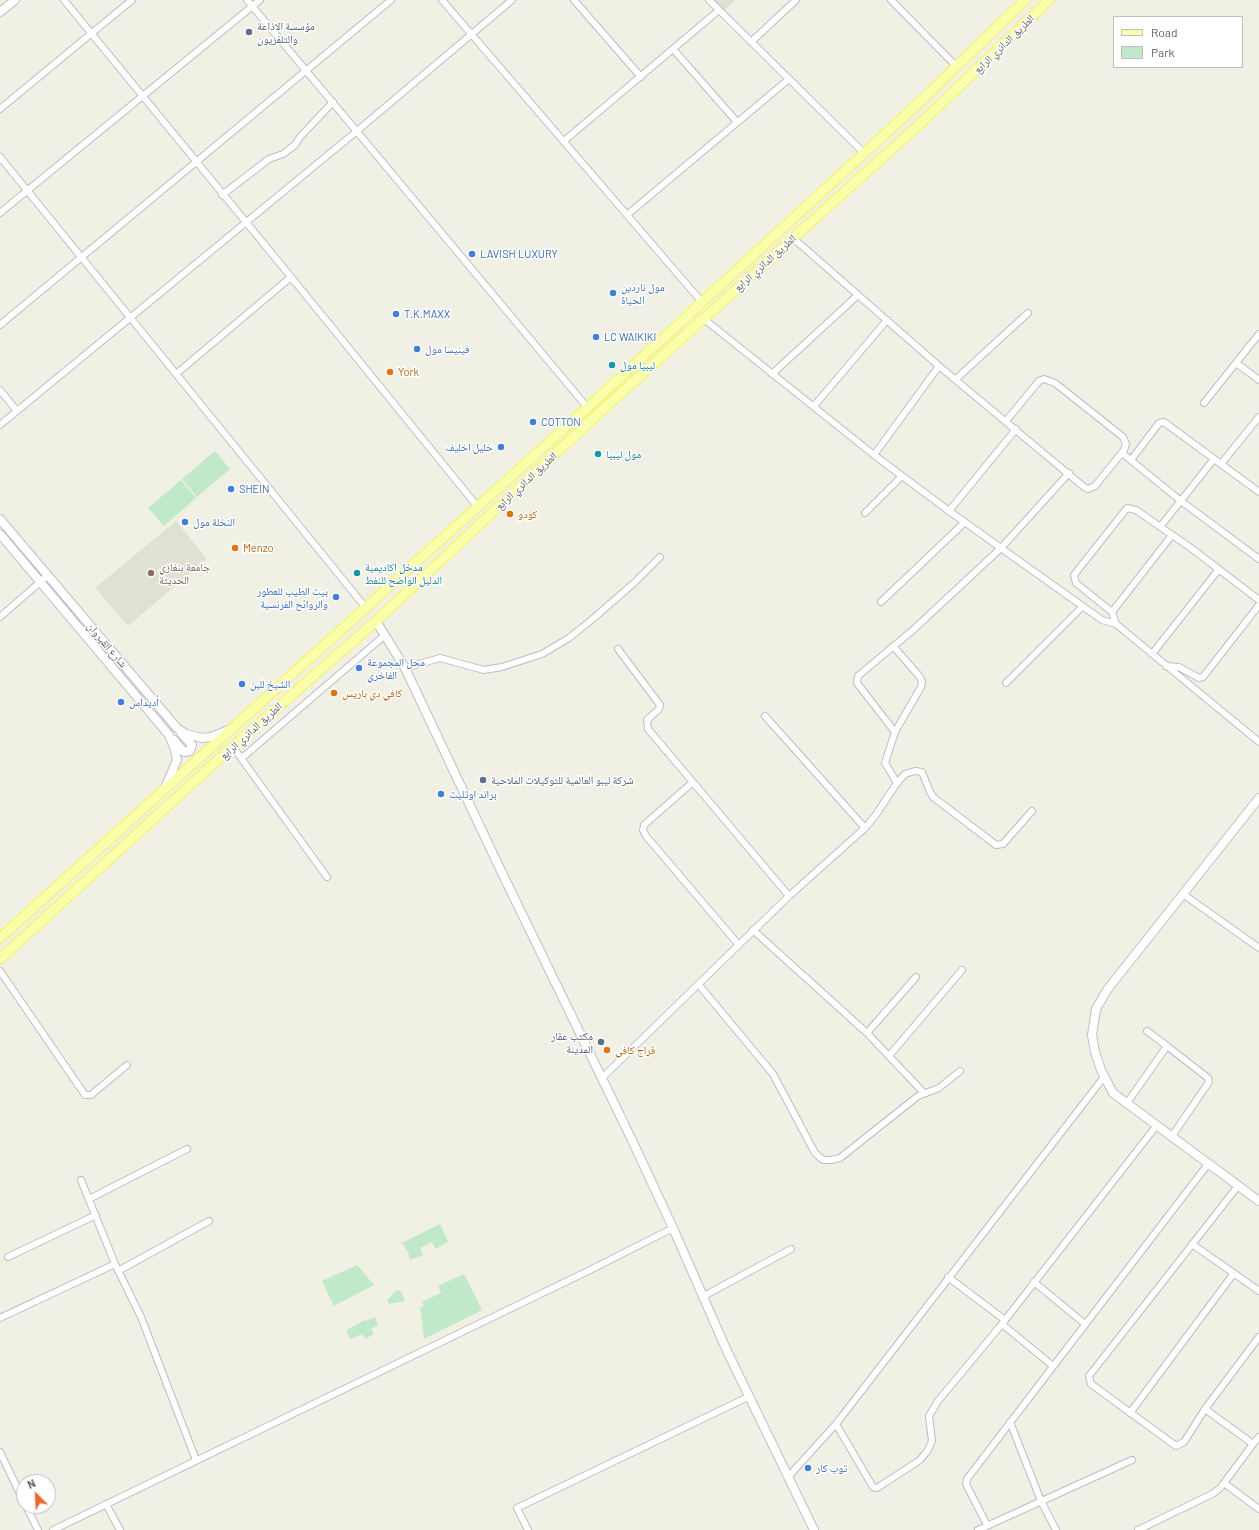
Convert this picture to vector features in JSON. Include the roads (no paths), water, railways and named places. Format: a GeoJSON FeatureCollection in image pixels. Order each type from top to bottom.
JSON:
{"type":"FeatureCollection","features":[{"type":"Feature","properties":{"kind":"main road","name":"الطريق الدائري الرابع"},"geometry":{"type":"LineString","coordinates":[[0,938],[587,407],[958,67],[1025,0]]}},
{"type":"Feature","properties":{"kind":"main road","name":"الطريق الدائري الرابع"},"geometry":{"type":"LineString","coordinates":[[0,959],[233,747],[376,621],[748,278],[922,122],[1049,0]]}},
{"type":"Feature","properties":{"kind":"main road"},"geometry":{"type":"LineString","coordinates":[[738,268],[748,278]]}},
{"type":"Feature","properties":{"kind":"street"},"geometry":{"type":"LineString","coordinates":[[0,12],[15,0]]}},
{"type":"Feature","properties":{"kind":"street"},"geometry":{"type":"LineString","coordinates":[[64,0],[477,506]]}},
{"type":"Feature","properties":{"kind":"street"},"geometry":{"type":"LineString","coordinates":[[0,109],[132,0]]}},
{"type":"Feature","properties":{"kind":"street"},"geometry":{"type":"LineString","coordinates":[[247,0],[587,407]]}},
{"type":"Feature","properties":{"kind":"street"},"geometry":{"type":"LineString","coordinates":[[0,213],[143,98],[260,0]]}},
{"type":"Feature","properties":{"kind":"street"},"geometry":{"type":"LineString","coordinates":[[0,325],[391,0]]}},
{"type":"Feature","properties":{"kind":"street"},"geometry":{"type":"LineString","coordinates":[[442,0],[628,214],[701,301]]}},
{"type":"Feature","properties":{"kind":"street"},"geometry":{"type":"LineString","coordinates":[[0,425],[357,131],[512,0]]}},
{"type":"Feature","properties":{"kind":"street"},"geometry":{"type":"LineString","coordinates":[[574,0],[641,77]]}},
{"type":"Feature","properties":{"kind":"street"},"geometry":{"type":"LineString","coordinates":[[709,0],[864,153]]}},
{"type":"Feature","properties":{"kind":"street"},"geometry":{"type":"LineString","coordinates":[[751,42],[796,0]]}},
{"type":"Feature","properties":{"kind":"street"},"geometry":{"type":"LineString","coordinates":[[891,0],[958,67]]}},
{"type":"Feature","properties":{"kind":"street"},"geometry":{"type":"LineString","coordinates":[[564,141],[720,10]]}},
{"type":"Feature","properties":{"kind":"street"},"geometry":{"type":"LineString","coordinates":[[673,49],[737,122]]}},
{"type":"Feature","properties":{"kind":"street"},"geometry":{"type":"LineString","coordinates":[[628,214],[789,79]]}},
{"type":"Feature","properties":{"kind":"street"},"geometry":{"type":"LineString","coordinates":[[222,195],[269,159],[283,154],[295,145],[300,137],[333,102]]}},
{"type":"Feature","properties":{"kind":"street"},"geometry":{"type":"LineString","coordinates":[[0,157],[366,608]]}},
{"type":"Feature","properties":{"kind":"street"},"geometry":{"type":"LineString","coordinates":[[793,238],[939,366],[1084,487],[1090,489],[1095,486],[1122,452],[1126,444],[1123,437],[1055,383],[1048,380],[1039,381],[1006,421]]}},
{"type":"Feature","properties":{"kind":"street"},"geometry":{"type":"LineString","coordinates":[[176,374],[290,277]]}},
{"type":"Feature","properties":{"kind":"street"},"geometry":{"type":"LineString","coordinates":[[772,374],[858,295]]}},
{"type":"Feature","properties":{"kind":"street"},"geometry":{"type":"LineString","coordinates":[[956,379],[1028,313]]}},
{"type":"Feature","properties":{"kind":"street"},"geometry":{"type":"LineString","coordinates":[[704,319],[874,455],[949,511],[1102,620],[1116,624],[1259,742]]}},
{"type":"Feature","properties":{"kind":"street"},"geometry":{"type":"LineString","coordinates":[[814,406],[887,320]]}},
{"type":"Feature","properties":{"kind":"street"},"geometry":{"type":"LineString","coordinates":[[1204,403],[1259,334]]}},
{"type":"Feature","properties":{"kind":"street"},"geometry":{"type":"LineString","coordinates":[[1236,363],[1259,380]]}},
{"type":"Feature","properties":{"kind":"street"},"geometry":{"type":"LineString","coordinates":[[874,455],[939,366]]}},
{"type":"Feature","properties":{"kind":"street"},"geometry":{"type":"LineString","coordinates":[[0,390],[17,411]]}},
{"type":"Feature","properties":{"kind":"street"},"geometry":{"type":"LineString","coordinates":[[1221,464],[1259,417]]}},
{"type":"Feature","properties":{"kind":"street"},"geometry":{"type":"LineString","coordinates":[[1131,460],[1162,422],[1259,492]]}},
{"type":"Feature","properties":{"kind":"street"},"geometry":{"type":"LineString","coordinates":[[949,511],[1016,430]]}},
{"type":"Feature","properties":{"kind":"street"},"geometry":{"type":"LineString","coordinates":[[1122,452],[1181,501],[1259,560]]}},
{"type":"Feature","properties":{"kind":"street"},"geometry":{"type":"LineString","coordinates":[[1160,527],[1214,459]]}},
{"type":"Feature","properties":{"kind":"street"},"geometry":{"type":"LineString","coordinates":[[895,732],[856,682],[859,674],[913,630],[1001,548],[1069,473]]}},
{"type":"Feature","properties":{"kind":"street"},"geometry":{"type":"LineString","coordinates":[[865,513],[902,476]]}},
{"type":"Feature","properties":{"kind":"street"},"geometry":{"type":"LineString","coordinates":[[1116,624],[1112,612],[1076,583],[1074,575],[1127,508],[1136,510],[1219,569],[1259,600]]}},
{"type":"Feature","properties":{"kind":"street","name":"شارع القيروان"},"geometry":{"type":"LineString","coordinates":[[0,520],[192,745],[191,750],[188,752],[182,750],[0,534]]}},
{"type":"Feature","properties":{"kind":"street"},"geometry":{"type":"LineString","coordinates":[[881,602],[965,522]]}},
{"type":"Feature","properties":{"kind":"street"},"geometry":{"type":"LineString","coordinates":[[1112,612],[1172,536]]}},
{"type":"Feature","properties":{"kind":"street"},"geometry":{"type":"LineString","coordinates":[[405,668],[440,658],[484,670],[502,667],[542,654],[569,638],[595,618],[660,557]]}},
{"type":"Feature","properties":{"kind":"street"},"geometry":{"type":"LineString","coordinates":[[1152,654],[1219,569]]}},
{"type":"Feature","properties":{"kind":"street"},"geometry":{"type":"LineString","coordinates":[[0,618],[47,576]]}},
{"type":"Feature","properties":{"kind":"street"},"geometry":{"type":"LineString","coordinates":[[1166,666],[1179,667],[1199,678],[1203,677],[1259,605]]}},
{"type":"Feature","properties":{"kind":"street"},"geometry":{"type":"LineString","coordinates":[[1006,683],[1082,606]]}},
{"type":"Feature","properties":{"kind":"street"},"geometry":{"type":"LineString","coordinates":[[376,621],[405,668],[673,1228],[702,1297],[748,1397],[814,1530]]}},
{"type":"Feature","properties":{"kind":"street"},"geometry":{"type":"LineString","coordinates":[[242,758],[385,635]]}},
{"type":"Feature","properties":{"kind":"street"},"geometry":{"type":"LineString","coordinates":[[893,646],[920,677],[922,682],[921,687],[895,732],[885,763],[897,783]]}},
{"type":"Feature","properties":{"kind":"street"},"geometry":{"type":"LineString","coordinates":[[618,649],[660,705],[659,709],[647,720],[648,728],[789,896]]}},
{"type":"Feature","properties":{"kind":"street"},"geometry":{"type":"LineString","coordinates":[[765,716],[865,828]]}},
{"type":"Feature","properties":{"kind":"street"},"geometry":{"type":"LineString","coordinates":[[179,731],[202,738],[211,737],[229,730]]}},
{"type":"Feature","properties":{"kind":"street","name":"شارع القيروان"},"geometry":{"type":"LineString","coordinates":[[165,789],[175,768],[177,760],[169,735]]}},
{"type":"Feature","properties":{"kind":"street"},"geometry":{"type":"LineString","coordinates":[[233,747],[327,877]]}},
{"type":"Feature","properties":{"kind":"street"},"geometry":{"type":"LineString","coordinates":[[602,1078],[699,985],[738,944],[865,828],[883,805],[897,783],[909,772],[917,770],[922,772],[933,797],[996,845],[1003,844],[1032,812]]}},
{"type":"Feature","properties":{"kind":"street"},"geometry":{"type":"LineString","coordinates":[[693,782],[644,825],[643,830],[646,836],[738,944]]}},
{"type":"Feature","properties":{"kind":"street"},"geometry":{"type":"LineString","coordinates":[[1259,798],[1115,979],[1100,1001],[1093,1022],[1093,1041],[1104,1077],[1113,1093],[1259,1201]]}},
{"type":"Feature","properties":{"kind":"street"},"geometry":{"type":"LineString","coordinates":[[1183,894],[1259,948]]}},
{"type":"Feature","properties":{"kind":"street"},"geometry":{"type":"LineString","coordinates":[[753,930],[867,1033],[924,1093]]}},
{"type":"Feature","properties":{"kind":"street"},"geometry":{"type":"LineString","coordinates":[[889,1056],[962,970]]}},
{"type":"Feature","properties":{"kind":"street"},"geometry":{"type":"LineString","coordinates":[[0,971],[83,1094],[87,1096],[91,1095],[127,1065]]}},
{"type":"Feature","properties":{"kind":"street"},"geometry":{"type":"LineString","coordinates":[[867,1033],[916,977]]}},
{"type":"Feature","properties":{"kind":"street"},"geometry":{"type":"LineString","coordinates":[[699,985],[773,1074],[812,1149],[820,1159],[827,1161],[840,1158],[924,1093],[938,1088],[960,1072]]}},
{"type":"Feature","properties":{"kind":"street"},"geometry":{"type":"LineString","coordinates":[[1147,1030],[1208,1078],[1209,1082],[1172,1136]]}},
{"type":"Feature","properties":{"kind":"street"},"geometry":{"type":"LineString","coordinates":[[1127,1103],[1167,1046]]}},
{"type":"Feature","properties":{"kind":"street"},"geometry":{"type":"LineString","coordinates":[[788,1477],[836,1424],[948,1277],[1104,1077]]}},
{"type":"Feature","properties":{"kind":"street"},"geometry":{"type":"LineString","coordinates":[[836,1424],[873,1487],[876,1488],[920,1460],[928,1450],[932,1441],[929,1416],[938,1401],[1003,1322],[1157,1125]]}},
{"type":"Feature","properties":{"kind":"street"},"geometry":{"type":"LineString","coordinates":[[89,1199],[187,1149]]}},
{"type":"Feature","properties":{"kind":"street"},"geometry":{"type":"LineString","coordinates":[[987,1525],[966,1484],[967,1479],[1208,1164]]}},
{"type":"Feature","properties":{"kind":"street"},"geometry":{"type":"LineString","coordinates":[[81,1180],[118,1271],[140,1317],[196,1460]]}},
{"type":"Feature","properties":{"kind":"street"},"geometry":{"type":"LineString","coordinates":[[1238,1186],[1089,1376],[1091,1384],[1176,1446],[1184,1442],[1205,1409],[1259,1337]]}},
{"type":"Feature","properties":{"kind":"street"},"geometry":{"type":"LineString","coordinates":[[8,1257],[96,1215]]}},
{"type":"Feature","properties":{"kind":"street"},"geometry":{"type":"LineString","coordinates":[[118,1271],[208,1221]]}},
{"type":"Feature","properties":{"kind":"street"},"geometry":{"type":"LineString","coordinates":[[55,1529],[588,1271],[673,1228]]}},
{"type":"Feature","properties":{"kind":"street"},"geometry":{"type":"LineString","coordinates":[[1192,1244],[1259,1292]]}},
{"type":"Feature","properties":{"kind":"street"},"geometry":{"type":"LineString","coordinates":[[702,1297],[791,1249]]}},
{"type":"Feature","properties":{"kind":"street"},"geometry":{"type":"LineString","coordinates":[[0,1318],[115,1264]]}},
{"type":"Feature","properties":{"kind":"street"},"geometry":{"type":"LineString","coordinates":[[1130,1413],[1234,1274]]}},
{"type":"Feature","properties":{"kind":"street"},"geometry":{"type":"LineString","coordinates":[[948,1277],[1003,1322],[1053,1366]]}},
{"type":"Feature","properties":{"kind":"street"},"geometry":{"type":"LineString","coordinates":[[1034,1282],[1085,1324]]}},
{"type":"Feature","properties":{"kind":"street"},"geometry":{"type":"LineString","coordinates":[[528,1530],[517,1508],[748,1397]]}},
{"type":"Feature","properties":{"kind":"street"},"geometry":{"type":"LineString","coordinates":[[1205,1409],[1253,1444]]}},
{"type":"Feature","properties":{"kind":"street"},"geometry":{"type":"LineString","coordinates":[[1010,1422],[1041,1501],[1056,1530]]}},
{"type":"Feature","properties":{"kind":"street"},"geometry":{"type":"LineString","coordinates":[[1138,1530],[1206,1497],[1224,1483],[1259,1437]]}},
{"type":"Feature","properties":{"kind":"street"},"geometry":{"type":"LineString","coordinates":[[0,1452],[16,1485]]}},
{"type":"Feature","properties":{"kind":"street"},"geometry":{"type":"LineString","coordinates":[[978,1530],[1132,1460]]}},
{"type":"Feature","properties":{"kind":"street"},"geometry":{"type":"LineString","coordinates":[[1224,1483],[1259,1509]]}},
{"type":"Feature","properties":{"kind":"street"},"geometry":{"type":"LineString","coordinates":[[106,1504],[120,1530]]}},
{"type":"Feature","properties":{"kind":"street"},"geometry":{"type":"LineString","coordinates":[[30,1514],[38,1530]]}},
{"type":"Feature","properties":{"kind":"street"},"geometry":{"type":"LineString","coordinates":[[1151,1523],[1155,1530]]}},
{"type":"Feature","properties":{"kind":"place","name":"مؤسسة الاذاعة والتلفزيون"},"geometry":{"type":"Point","coordinates":[249,32]}},
{"type":"Feature","properties":{"kind":"place","name":"LAVISH LUXURY"},"geometry":{"type":"Point","coordinates":[472,254]}},
{"type":"Feature","properties":{"kind":"place","name":"مول ناردين الحياة"},"geometry":{"type":"Point","coordinates":[613,293]}},
{"type":"Feature","properties":{"kind":"place","name":"T.K.MAXX"},"geometry":{"type":"Point","coordinates":[396,314]}},
{"type":"Feature","properties":{"kind":"place","name":"LC WAIKIKI"},"geometry":{"type":"Point","coordinates":[596,337]}},
{"type":"Feature","properties":{"kind":"place","name":"فينيسا مول"},"geometry":{"type":"Point","coordinates":[417,349]}},
{"type":"Feature","properties":{"kind":"place","name":"ليبيا مول"},"geometry":{"type":"Point","coordinates":[612,365]}},
{"type":"Feature","properties":{"kind":"place","name":"York"},"geometry":{"type":"Point","coordinates":[390,372]}},
{"type":"Feature","properties":{"kind":"place","name":"COTTON"},"geometry":{"type":"Point","coordinates":[533,422]}},
{"type":"Feature","properties":{"kind":"place","name":"خليل اخليف"},"geometry":{"type":"Point","coordinates":[501,447]}},
{"type":"Feature","properties":{"kind":"place","name":"مول ليبيا"},"geometry":{"type":"Point","coordinates":[598,454]}},
{"type":"Feature","properties":{"kind":"place","name":"SHEIN"},"geometry":{"type":"Point","coordinates":[231,489]}},
{"type":"Feature","properties":{"kind":"place","name":"كودو"},"geometry":{"type":"Point","coordinates":[510,514]}},
{"type":"Feature","properties":{"kind":"place","name":"النخلة مول"},"geometry":{"type":"Point","coordinates":[185,522]}},
{"type":"Feature","properties":{"kind":"place","name":"Menzo"},"geometry":{"type":"Point","coordinates":[235,548]}},
{"type":"Feature","properties":{"kind":"place","name":"جامعة بنغازي الحديثة"},"geometry":{"type":"Point","coordinates":[151,573]}},
{"type":"Feature","properties":{"kind":"place","name":"مدخل اكاديمية الدليل الواضح للنفط"},"geometry":{"type":"Point","coordinates":[357,573]}},
{"type":"Feature","properties":{"kind":"place","name":"بيت الطيب للعطور والروائح الفرنسية"},"geometry":{"type":"Point","coordinates":[336,597]}},
{"type":"Feature","properties":{"kind":"place","name":"محل المجموعة الفاخري"},"geometry":{"type":"Point","coordinates":[359,668]}},
{"type":"Feature","properties":{"kind":"place","name":"الشيخ للبن"},"geometry":{"type":"Point","coordinates":[242,684]}},
{"type":"Feature","properties":{"kind":"place","name":"كافي دي باريس"},"geometry":{"type":"Point","coordinates":[334,693]}},
{"type":"Feature","properties":{"kind":"place","name":"أديداس"},"geometry":{"type":"Point","coordinates":[121,702]}},
{"type":"Feature","properties":{"kind":"place","name":"شركة ليبو العالمية للتوكيلات الملاحية"},"geometry":{"type":"Point","coordinates":[483,780]}},
{"type":"Feature","properties":{"kind":"place","name":"براند اوتليت"},"geometry":{"type":"Point","coordinates":[441,794]}},
{"type":"Feature","properties":{"kind":"place","name":"مكتب عقار المدينة"},"geometry":{"type":"Point","coordinates":[601,1042]}},
{"type":"Feature","properties":{"kind":"place","name":"قراج كافي"},"geometry":{"type":"Point","coordinates":[607,1050]}},
{"type":"Feature","properties":{"kind":"place","name":"توب كار"},"geometry":{"type":"Point","coordinates":[808,1468]}}]}
